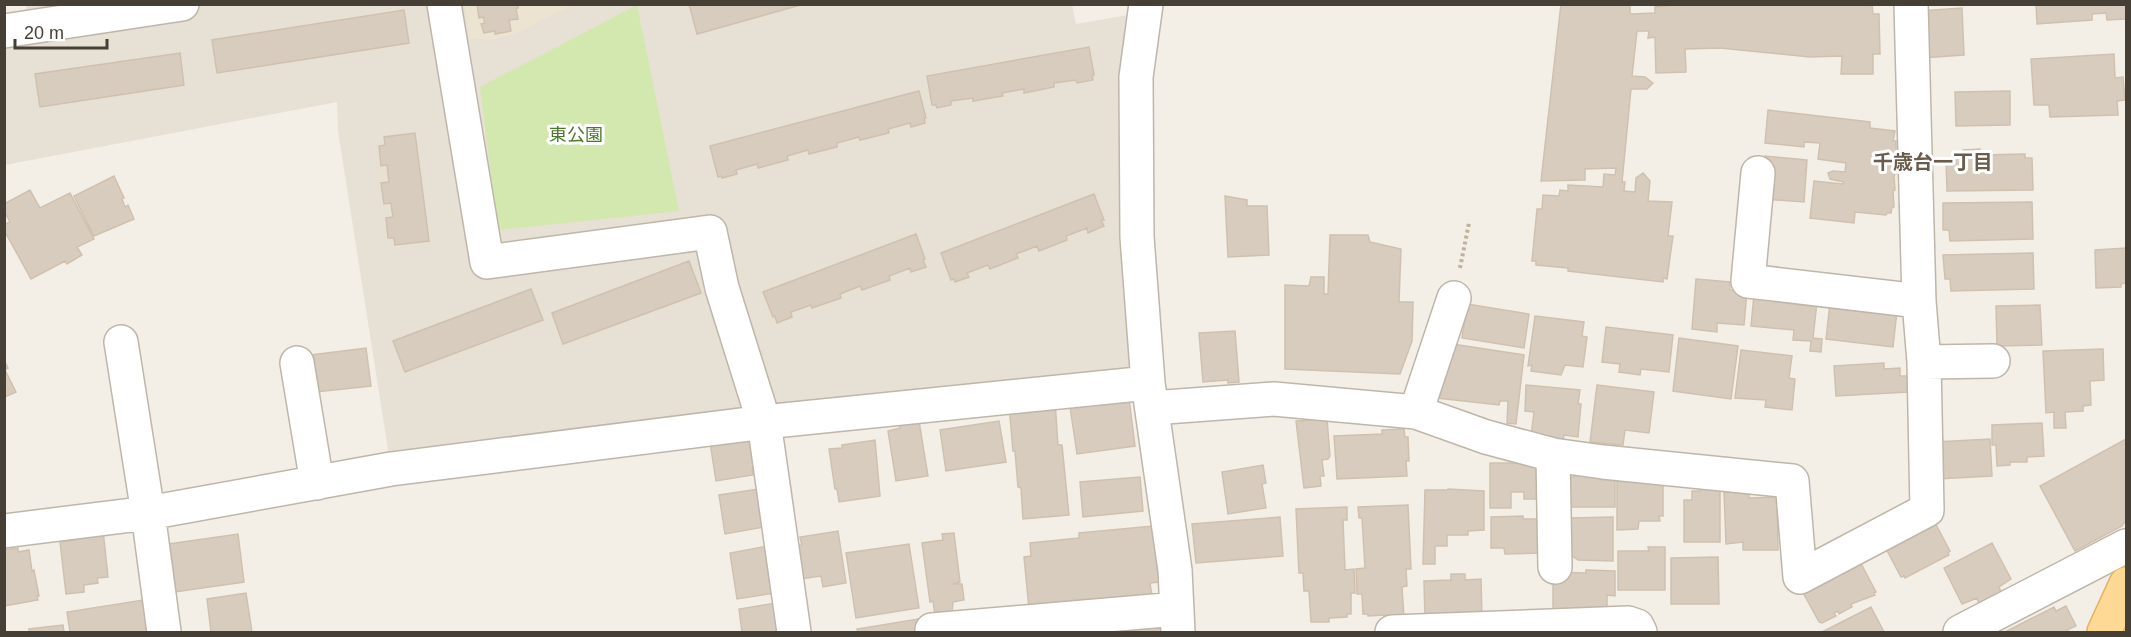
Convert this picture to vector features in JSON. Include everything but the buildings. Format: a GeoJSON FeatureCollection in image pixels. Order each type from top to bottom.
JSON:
{"type":"FeatureCollection","features":[{"type":"Feature","properties":{"kind":"main road"},"geometry":{"type":"LineString","coordinates":[[2104,633],[2127,584]]}},
{"type":"Feature","properties":{"kind":"main road"},"geometry":{"type":"LineString","coordinates":[[2120,633],[2127,618]]}},
{"type":"Feature","properties":{"kind":"street"},"geometry":{"type":"LineString","coordinates":[[4,31],[182,4]]}},
{"type":"Feature","properties":{"kind":"street"},"geometry":{"type":"LineString","coordinates":[[444,4],[488,261],[710,232],[722,288],[765,422],[794,633]]}},
{"type":"Feature","properties":{"kind":"street"},"geometry":{"type":"LineString","coordinates":[[932,633],[932,630],[1177,621],[1175,570],[1150,396],[1137,237],[1136,77],[1146,4]]}},
{"type":"Feature","properties":{"kind":"street"},"geometry":{"type":"LineString","coordinates":[[4,531],[148,513],[391,469],[765,422],[1150,396],[1274,399],[1416,412],[1486,436],[1553,454],[1603,462],[1791,481],[1800,577],[1927,510],[1911,4]]}},
{"type":"Feature","properties":{"kind":"street"},"geometry":{"type":"LineString","coordinates":[[1758,173],[1748,281],[1919,302]]}},
{"type":"Feature","properties":{"kind":"street"},"geometry":{"type":"LineString","coordinates":[[1416,412],[1454,298]]}},
{"type":"Feature","properties":{"kind":"street"},"geometry":{"type":"LineString","coordinates":[[121,342],[164,633]]}},
{"type":"Feature","properties":{"kind":"street"},"geometry":{"type":"LineString","coordinates":[[1924,362],[1993,361]]}},
{"type":"Feature","properties":{"kind":"street"},"geometry":{"type":"LineString","coordinates":[[297,363],[317,483]]}},
{"type":"Feature","properties":{"kind":"street"},"geometry":{"type":"LineString","coordinates":[[1553,454],[1555,567]]}},
{"type":"Feature","properties":{"kind":"street"},"geometry":{"type":"LineString","coordinates":[[1960,633],[2127,546]]}},
{"type":"Feature","properties":{"kind":"street"},"geometry":{"type":"LineString","coordinates":[[1400,632],[1628,623],[1637,626],[1640,633]]}},
{"type":"Feature","properties":{"kind":"path"},"geometry":{"type":"LineString","coordinates":[[1454,298],[1469,223]]}},
{"type":"Feature","properties":{"kind":"shaded area"},"geometry":{"type":"Polygon","coordinates":[[[26,4],[1072,4],[1076,24],[1145,12],[1148,383],[391,469],[338,131],[337,102],[5,165],[4,31],[28,28],[26,4]]]}},
{"type":"Feature","properties":{"kind":"shaded area"},"geometry":{"type":"Polygon","coordinates":[[[465,5],[572,5],[515,34],[496,39],[470,39],[465,5]]]}},
{"type":"Feature","properties":{"kind":"green space","name":"東公園"},"geometry":{"type":"Polygon","coordinates":[[[637,5],[679,211],[498,230],[480,87],[637,5]]]}},
{"type":"Feature","properties":{"kind":"district","name":"千歳台一丁目"},"geometry":{"type":"Point","coordinates":[1933,162]}}]}
